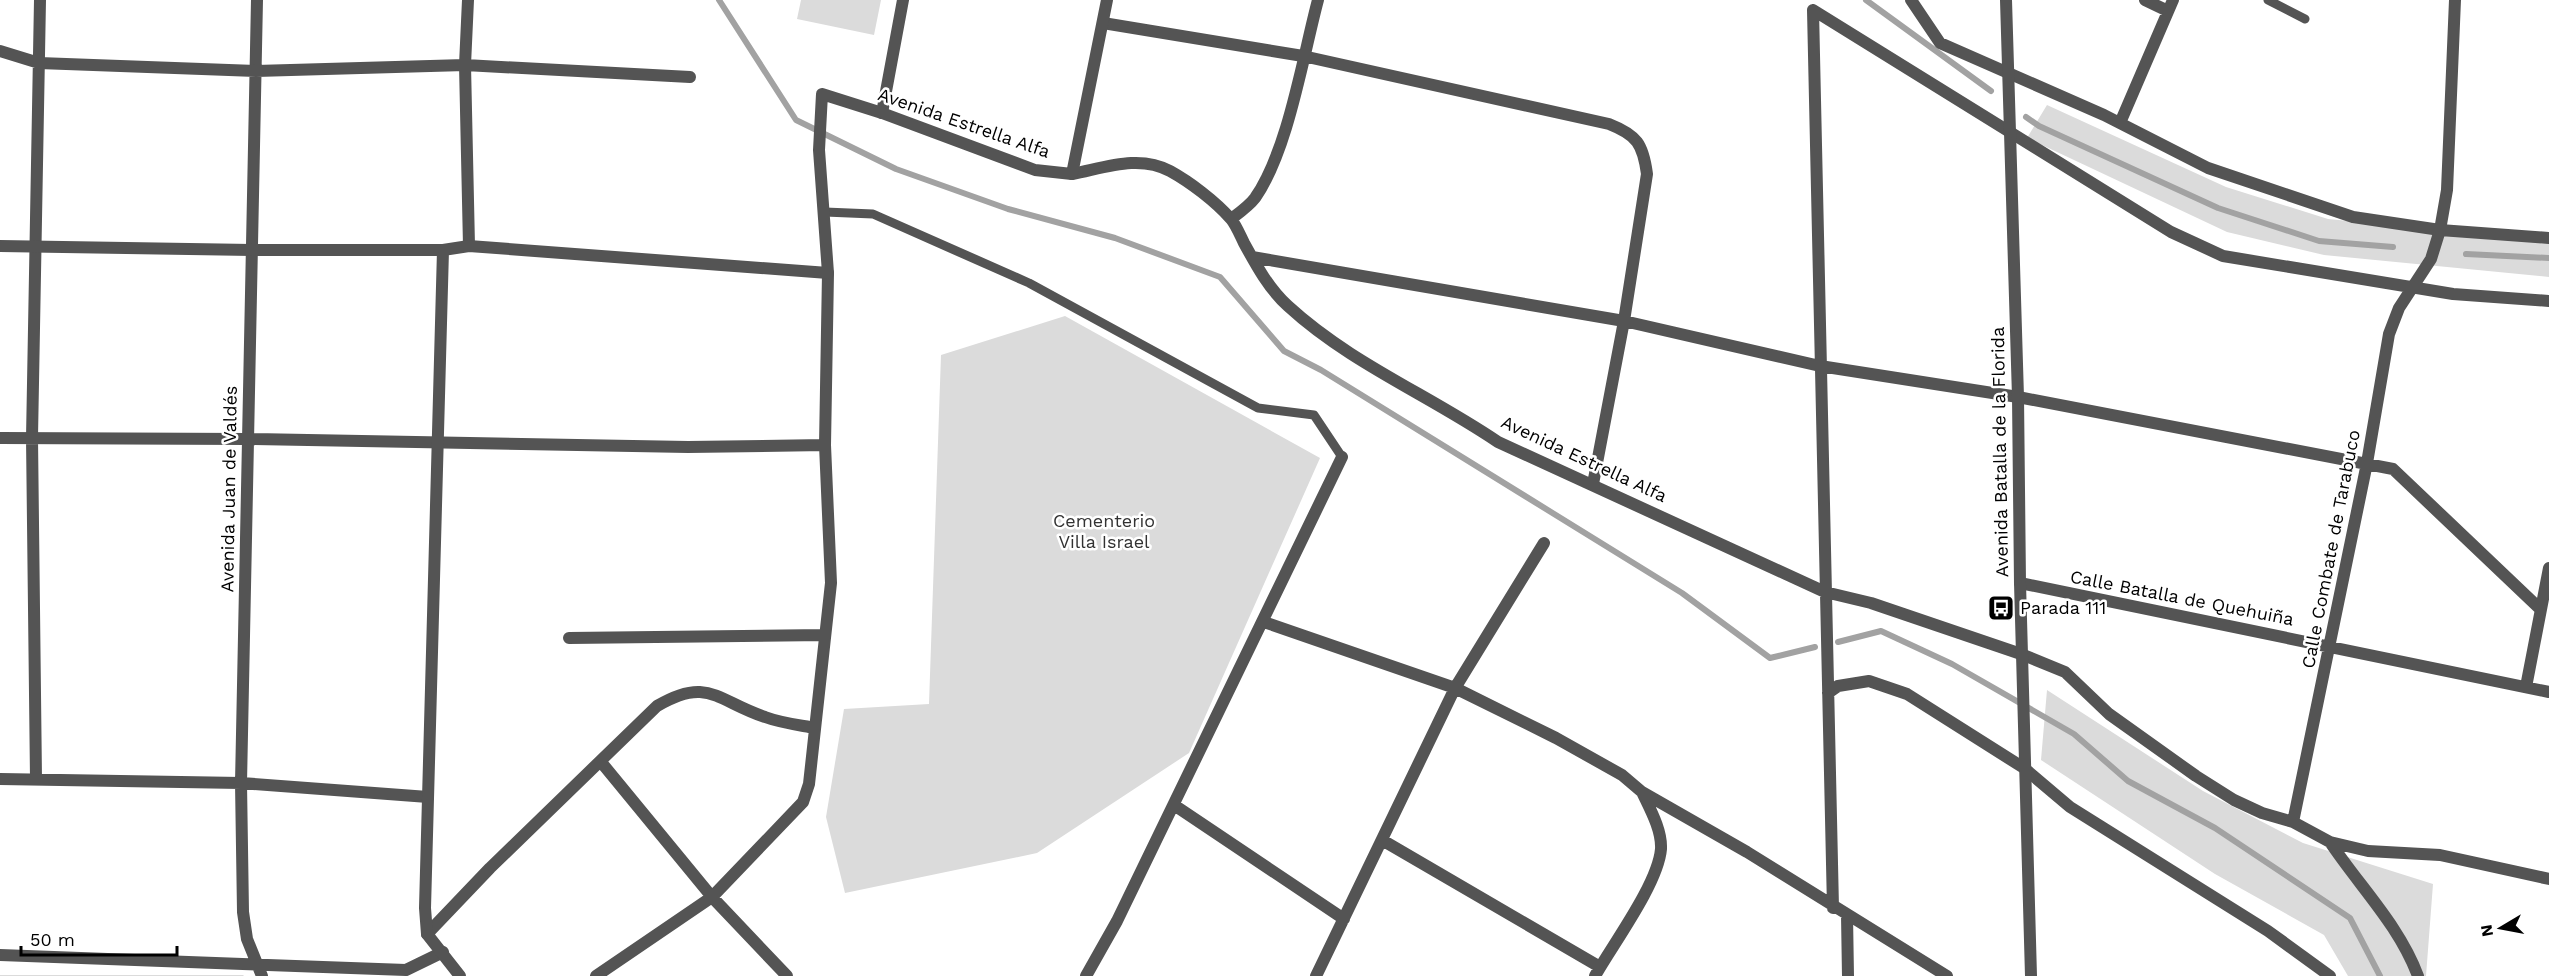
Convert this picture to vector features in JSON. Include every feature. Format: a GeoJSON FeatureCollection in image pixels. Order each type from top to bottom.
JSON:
{"type":"FeatureCollection","features":[{"type":"Feature","properties":{"kind":"street"},"geometry":{"type":"LineString","coordinates":[[36,779],[32,438],[40,0]]}},
{"type":"Feature","properties":{"kind":"street","name":"Avenida Juan de Valdés"},"geometry":{"type":"LineString","coordinates":[[257,0],[241,783],[243,912],[247,939],[262,976]]}},
{"type":"Feature","properties":{"kind":"street"},"geometry":{"type":"LineString","coordinates":[[468,0],[465,65],[469,246]]}},
{"type":"Feature","properties":{"kind":"street"},"geometry":{"type":"LineString","coordinates":[[882,113],[903,0]]}},
{"type":"Feature","properties":{"kind":"street"},"geometry":{"type":"LineString","coordinates":[[1072,174],[1107,0]]}},
{"type":"Feature","properties":{"kind":"street"},"geometry":{"type":"LineString","coordinates":[[1231,219],[1255,199],[1274,159],[1291,108],[1318,0]]}},
{"type":"Feature","properties":{"kind":"street"},"geometry":{"type":"LineString","coordinates":[[1911,0],[1940,43],[2007,70],[2120,123],[2208,168],[2353,217],[2440,230],[2549,238]]}},
{"type":"Feature","properties":{"kind":"street","name":"Avenida Batalla de la Florida"},"geometry":{"type":"LineString","coordinates":[[2006,0],[2018,397],[2021,654],[2031,976]]}},
{"type":"Feature","properties":{"kind":"street"},"geometry":{"type":"LineString","coordinates":[[2120,123],[2170,5],[2145,0]]}},
{"type":"Feature","properties":{"kind":"street","name":"Calle Combate de Tarabuco"},"geometry":{"type":"LineString","coordinates":[[2293,822],[2367,463],[2390,334],[2399,308],[2431,259],[2440,230],[2447,190],[2455,0]]}},
{"type":"Feature","properties":{"kind":"street"},"geometry":{"type":"LineString","coordinates":[[1833,908],[1814,10],[2171,232],[2223,256],[2453,294],[2549,301]]}},
{"type":"Feature","properties":{"kind":"street"},"geometry":{"type":"LineString","coordinates":[[1103,23],[1303,56],[1610,124],[1631,133],[1644,153],[1647,174],[1624,321],[1593,484]]}},
{"type":"Feature","properties":{"kind":"street"},"geometry":{"type":"LineString","coordinates":[[0,51],[39,63],[256,71],[465,65],[690,77]]}},
{"type":"Feature","properties":{"kind":"street","name":"Avenida Estrella Alfa"},"geometry":{"type":"LineString","coordinates":[[825,212],[819,147],[822,94],[882,113],[1035,170],[1072,174],[1145,162],[1168,170],[1192,186],[1231,219],[1272,289],[1288,306],[1367,366],[1453,412],[1498,442],[1825,592],[1871,603],[2021,654],[2065,672],[2109,714],[2234,800],[2262,813],[2293,822],[2330,842]]}},
{"type":"Feature","properties":{"kind":"street"},"geometry":{"type":"LineString","coordinates":[[596,976],[712,897],[803,802],[809,783],[831,583],[825,445],[828,273],[825,212]]}},
{"type":"Feature","properties":{"kind":"street"},"geometry":{"type":"LineString","coordinates":[[0,246],[252,250],[443,250],[469,246],[828,273]]}},
{"type":"Feature","properties":{"kind":"street"},"geometry":{"type":"LineString","coordinates":[[443,250],[425,908],[427,934],[460,976]]}},
{"type":"Feature","properties":{"kind":"street"},"geometry":{"type":"LineString","coordinates":[[1252,257],[1624,321],[1820,366],[2018,397],[2393,469],[2539,608]]}},
{"type":"Feature","properties":{"kind":"street"},"geometry":{"type":"LineString","coordinates":[[0,438],[248,439],[688,447],[825,445]]}},
{"type":"Feature","properties":{"kind":"street"},"geometry":{"type":"LineString","coordinates":[[1086,976],[1117,921],[1264,622],[1342,457]]}},
{"type":"Feature","properties":{"kind":"street"},"geometry":{"type":"LineString","coordinates":[[1316,976],[1455,688],[1544,543]]}},
{"type":"Feature","properties":{"kind":"street"},"geometry":{"type":"LineString","coordinates":[[2526,687],[2539,608],[2549,568]]}},
{"type":"Feature","properties":{"kind":"street","name":"Calle Batalla de Quehuiña"},"geometry":{"type":"LineString","coordinates":[[2020,583],[2549,692]]}},
{"type":"Feature","properties":{"kind":"street"},"geometry":{"type":"LineString","coordinates":[[1264,622],[1455,688],[1622,775],[1642,792],[1747,852],[1833,908],[1947,976]]}},
{"type":"Feature","properties":{"kind":"street"},"geometry":{"type":"LineString","coordinates":[[2538,622],[2549,630]]}},
{"type":"Feature","properties":{"kind":"street"},"geometry":{"type":"LineString","coordinates":[[569,638],[825,636]]}},
{"type":"Feature","properties":{"kind":"street"},"geometry":{"type":"LineString","coordinates":[[1828,693],[1838,686],[1854,681],[1885,685],[1907,694],[2024,768],[2070,807],[2268,931],[2330,976]]}},
{"type":"Feature","properties":{"kind":"street"},"geometry":{"type":"LineString","coordinates":[[427,934],[490,868],[657,706],[677,694],[699,690],[726,699],[765,717],[815,728]]}},
{"type":"Feature","properties":{"kind":"street"},"geometry":{"type":"LineString","coordinates":[[601,762],[712,897],[787,976]]}},
{"type":"Feature","properties":{"kind":"street"},"geometry":{"type":"LineString","coordinates":[[0,779],[241,783],[428,797]]}},
{"type":"Feature","properties":{"kind":"street"},"geometry":{"type":"LineString","coordinates":[[1382,840],[1597,972],[1654,874],[1661,848],[1655,819],[1642,792]]}},
{"type":"Feature","properties":{"kind":"street"},"geometry":{"type":"LineString","coordinates":[[1174,805],[1344,920]]}},
{"type":"Feature","properties":{"kind":"street"},"geometry":{"type":"LineString","coordinates":[[2330,842],[2368,851],[2440,855],[2549,879]]}},
{"type":"Feature","properties":{"kind":"street"},"geometry":{"type":"LineString","coordinates":[[2330,842],[2355,879],[2394,928],[2418,976]]}},
{"type":"Feature","properties":{"kind":"street"},"geometry":{"type":"LineString","coordinates":[[1847,915],[1848,976]]}},
{"type":"Feature","properties":{"kind":"street"},"geometry":{"type":"LineString","coordinates":[[0,955],[406,970],[443,952]]}},
{"type":"Feature","properties":{"kind":"lane"},"geometry":{"type":"LineString","coordinates":[[2268,0],[2305,19]]}},
{"type":"Feature","properties":{"kind":"lane"},"geometry":{"type":"LineString","coordinates":[[825,212],[873,214],[1029,283],[1258,408],[1314,415],[1342,457]]}},
{"type":"Feature","properties":{"kind":"green space"},"geometry":{"type":"Polygon","coordinates":[[[801,0],[881,0],[874,35],[797,19],[801,0]]]}},
{"type":"Feature","properties":{"kind":"green space"},"geometry":{"type":"Polygon","coordinates":[[[2047,105],[2226,187],[2328,219],[2517,237],[2549,236],[2549,277],[2324,255],[2227,232],[2027,138],[2047,105]]]}},
{"type":"Feature","properties":{"kind":"green space","name":"Cementerio Villa Israel"},"geometry":{"type":"Polygon","coordinates":[[[1065,316],[1320,458],[1189,753],[1037,853],[845,893],[826,817],[844,709],[929,704],[941,355],[1065,316]]]}},
{"type":"Feature","properties":{"kind":"green space"},"geometry":{"type":"Polygon","coordinates":[[[2047,690],[2203,791],[2303,843],[2433,884],[2426,976],[2348,976],[2324,935],[2215,874],[2041,760],[2047,690]]]}},
{"type":"Feature","properties":{"kind":"green space"},"geometry":{"type":"Polygon","coordinates":[[[243,975],[244,976],[0,976],[243,975]]]}},
{"type":"Feature","properties":{"kind":"waterway"},"geometry":{"type":"LineString","coordinates":[[719,0],[796,120],[896,169],[1008,209],[1115,238],[1220,277],[1284,351],[1321,370],[1682,593],[1770,658],[1815,647]]}},
{"type":"Feature","properties":{"kind":"waterway"},"geometry":{"type":"LineString","coordinates":[[1866,0],[1991,91]]}},
{"type":"Feature","properties":{"kind":"waterway"},"geometry":{"type":"LineString","coordinates":[[2026,117],[2039,126],[2218,208],[2319,241],[2393,247]]}},
{"type":"Feature","properties":{"kind":"waterway"},"geometry":{"type":"LineString","coordinates":[[2466,254],[2549,258]]}},
{"type":"Feature","properties":{"kind":"waterway"},"geometry":{"type":"LineString","coordinates":[[1838,642],[1881,631],[1952,664],[2074,734],[2128,781],[2215,828],[2350,918],[2380,976]]}},
{"type":"Feature","properties":{"kind":"place","name":"Parada 111"},"geometry":{"type":"Point","coordinates":[2001,608]}}]}
